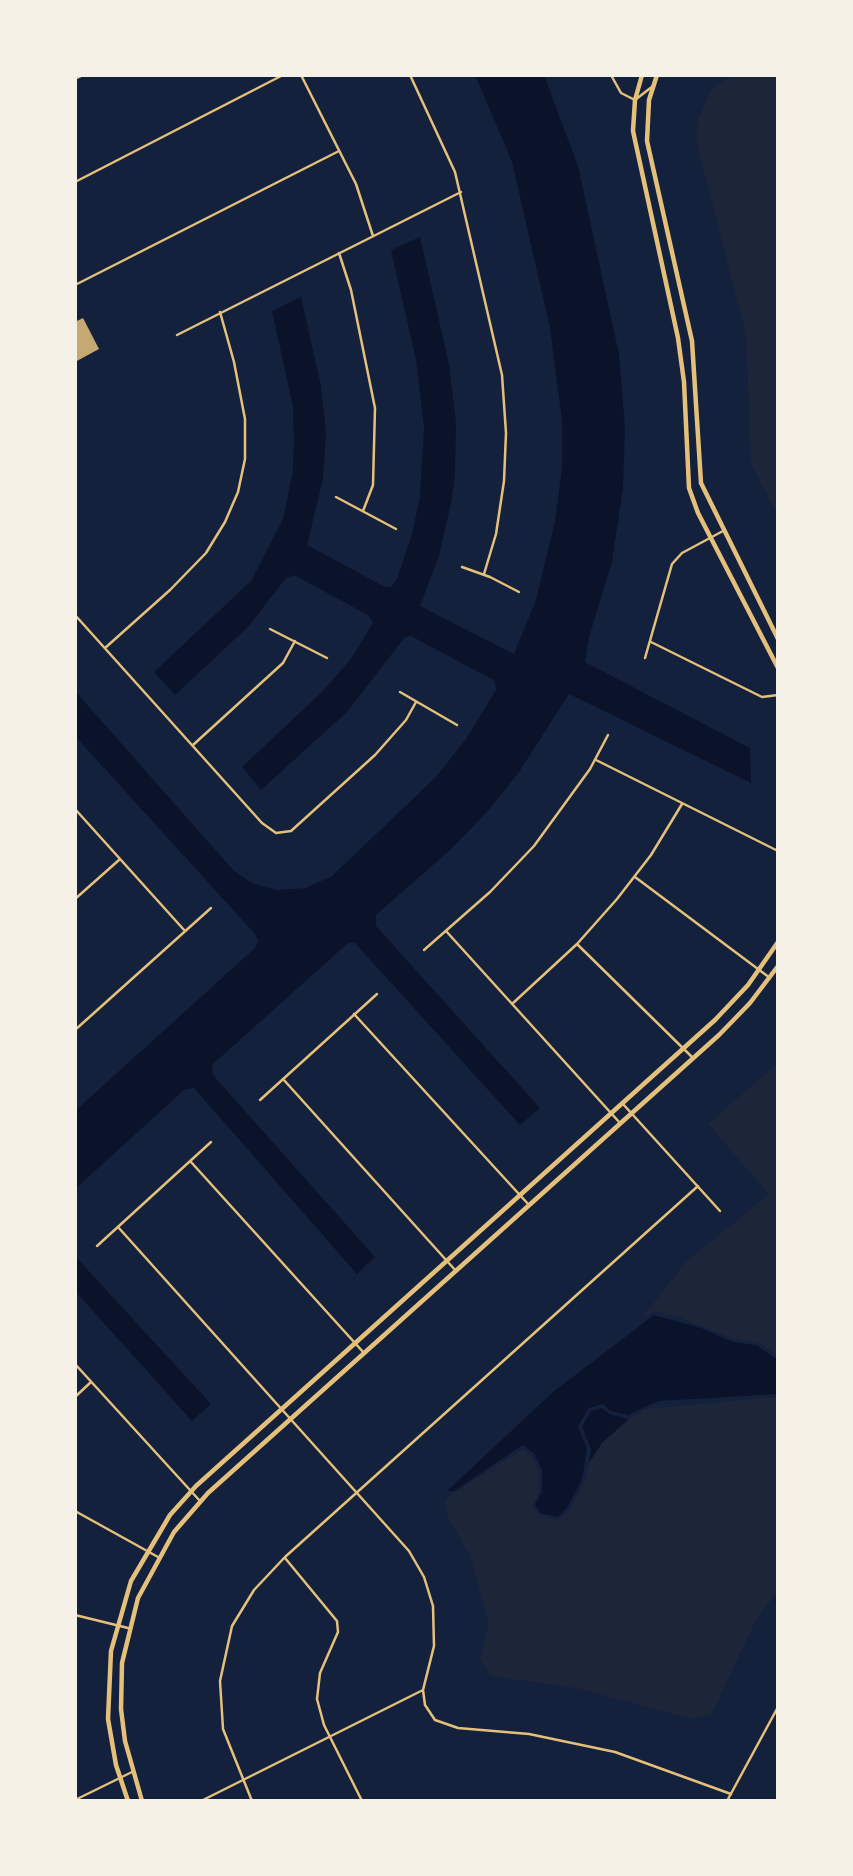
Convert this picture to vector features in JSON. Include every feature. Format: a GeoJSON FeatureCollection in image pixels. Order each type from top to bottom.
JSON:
{"type":"FeatureCollection","features":[{"type":"Feature","properties":{"kind":"main road"},"geometry":{"type":"LineString","coordinates":[[642,75],[635,100],[635,147],[677,332],[684,383],[686,474],[693,500],[778,668]]}},
{"type":"Feature","properties":{"kind":"main road"},"geometry":{"type":"LineString","coordinates":[[657,75],[646,117],[647,141],[690,330],[698,398],[699,475],[706,498],[778,639]]}},
{"type":"Feature","properties":{"kind":"main road"},"geometry":{"type":"LineString","coordinates":[[662,260],[674,257]]}},
{"type":"Feature","properties":{"kind":"main road"},"geometry":{"type":"LineString","coordinates":[[677,332],[690,330]]}},
{"type":"Feature","properties":{"kind":"main road"},"geometry":{"type":"LineString","coordinates":[[128,1801],[120,1778],[107,1706],[109,1664],[116,1625],[131,1581],[146,1550],[191,1491],[734,1002],[778,942]]}},
{"type":"Feature","properties":{"kind":"main road"},"geometry":{"type":"LineString","coordinates":[[142,1801],[132,1772],[121,1701],[122,1664],[128,1628],[143,1585],[174,1532],[200,1501],[693,1058],[736,1017],[778,966]]}},
{"type":"Feature","properties":{"kind":"street"},"geometry":{"type":"LineString","coordinates":[[75,79],[83,75]]}},
{"type":"Feature","properties":{"kind":"street"},"geometry":{"type":"LineString","coordinates":[[75,182],[283,75]]}},
{"type":"Feature","properties":{"kind":"street"},"geometry":{"type":"LineString","coordinates":[[301,75],[360,194],[373,236]]}},
{"type":"Feature","properties":{"kind":"street"},"geometry":{"type":"LineString","coordinates":[[411,75],[448,151],[461,192],[493,329],[505,404],[504,481],[496,534],[484,574]]}},
{"type":"Feature","properties":{"kind":"street"},"geometry":{"type":"LineString","coordinates":[[611,75],[621,93],[635,100],[653,86]]}},
{"type":"Feature","properties":{"kind":"street"},"geometry":{"type":"LineString","coordinates":[[75,285],[339,150]]}},
{"type":"Feature","properties":{"kind":"street"},"geometry":{"type":"LineString","coordinates":[[177,335],[461,192]]}},
{"type":"Feature","properties":{"kind":"street"},"geometry":{"type":"LineString","coordinates":[[340,253],[369,369],[375,408],[373,485],[363,511]]}},
{"type":"Feature","properties":{"kind":"street"},"geometry":{"type":"LineString","coordinates":[[105,648],[170,590],[206,553],[225,522],[238,492],[245,459],[245,419],[234,362],[220,312]]}},
{"type":"Feature","properties":{"kind":"street"},"geometry":{"type":"LineString","coordinates":[[336,497],[397,529]]}},
{"type":"Feature","properties":{"kind":"street"},"geometry":{"type":"LineString","coordinates":[[645,657],[672,564],[682,553],[723,531]]}},
{"type":"Feature","properties":{"kind":"street"},"geometry":{"type":"LineString","coordinates":[[462,567],[484,574],[519,592]]}},
{"type":"Feature","properties":{"kind":"street"},"geometry":{"type":"LineString","coordinates":[[75,615],[262,823],[276,833],[292,831],[367,763],[406,720],[416,702]]}},
{"type":"Feature","properties":{"kind":"street"},"geometry":{"type":"LineString","coordinates":[[270,629],[327,658]]}},
{"type":"Feature","properties":{"kind":"street"},"geometry":{"type":"LineString","coordinates":[[192,746],[283,663],[295,640]]}},
{"type":"Feature","properties":{"kind":"street"},"geometry":{"type":"LineString","coordinates":[[651,642],[762,697],[778,695]]}},
{"type":"Feature","properties":{"kind":"street"},"geometry":{"type":"LineString","coordinates":[[400,692],[457,724]]}},
{"type":"Feature","properties":{"kind":"street"},"geometry":{"type":"LineString","coordinates":[[424,950],[534,846],[596,760],[608,734]]}},
{"type":"Feature","properties":{"kind":"street"},"geometry":{"type":"LineString","coordinates":[[596,760],[778,851]]}},
{"type":"Feature","properties":{"kind":"street"},"geometry":{"type":"LineString","coordinates":[[512,1003],[577,944],[635,877],[682,804]]}},
{"type":"Feature","properties":{"kind":"street"},"geometry":{"type":"LineString","coordinates":[[75,809],[185,931]]}},
{"type":"Feature","properties":{"kind":"street"},"geometry":{"type":"LineString","coordinates":[[75,899],[119,860]]}},
{"type":"Feature","properties":{"kind":"street"},"geometry":{"type":"LineString","coordinates":[[635,877],[770,978]]}},
{"type":"Feature","properties":{"kind":"street"},"geometry":{"type":"LineString","coordinates":[[75,1030],[211,908]]}},
{"type":"Feature","properties":{"kind":"street"},"geometry":{"type":"LineString","coordinates":[[446,931],[620,1123]]}},
{"type":"Feature","properties":{"kind":"street"},"geometry":{"type":"LineString","coordinates":[[577,944],[693,1058]]}},
{"type":"Feature","properties":{"kind":"street"},"geometry":{"type":"LineString","coordinates":[[260,1100],[377,994]]}},
{"type":"Feature","properties":{"kind":"street"},"geometry":{"type":"LineString","coordinates":[[354,1014],[528,1205]]}},
{"type":"Feature","properties":{"kind":"street"},"geometry":{"type":"LineString","coordinates":[[283,1079],[456,1271]]}},
{"type":"Feature","properties":{"kind":"street"},"geometry":{"type":"LineString","coordinates":[[622,1103],[720,1211]]}},
{"type":"Feature","properties":{"kind":"street"},"geometry":{"type":"LineString","coordinates":[[97,1246],[211,1142]]}},
{"type":"Feature","properties":{"kind":"street"},"geometry":{"type":"LineString","coordinates":[[191,1162],[364,1353]]}},
{"type":"Feature","properties":{"kind":"street"},"geometry":{"type":"LineString","coordinates":[[252,1801],[221,1718],[220,1681],[224,1653],[232,1626],[245,1601],[285,1557],[698,1186]]}},
{"type":"Feature","properties":{"kind":"street"},"geometry":{"type":"LineString","coordinates":[[118,1227],[409,1551],[428,1586],[433,1606],[435,1636],[423,1690],[429,1713],[450,1727],[529,1734],[578,1743],[652,1763],[731,1794]]}},
{"type":"Feature","properties":{"kind":"street"},"geometry":{"type":"LineString","coordinates":[[75,1364],[200,1501]]}},
{"type":"Feature","properties":{"kind":"street"},"geometry":{"type":"LineString","coordinates":[[75,1397],[91,1381]]}},
{"type":"Feature","properties":{"kind":"street"},"geometry":{"type":"LineString","coordinates":[[75,1511],[158,1557]]}},
{"type":"Feature","properties":{"kind":"street"},"geometry":{"type":"LineString","coordinates":[[285,1557],[337,1621],[335,1642],[317,1686],[319,1712],[362,1801]]}},
{"type":"Feature","properties":{"kind":"street"},"geometry":{"type":"LineString","coordinates":[[75,1615],[128,1628]]}},
{"type":"Feature","properties":{"kind":"street"},"geometry":{"type":"LineString","coordinates":[[201,1801],[423,1690]]}},
{"type":"Feature","properties":{"kind":"street"},"geometry":{"type":"LineString","coordinates":[[727,1801],[778,1707]]}},
{"type":"Feature","properties":{"kind":"street"},"geometry":{"type":"LineString","coordinates":[[75,1800],[132,1772]]}},
{"type":"Feature","properties":{"kind":"shaded area"},"geometry":{"type":"Polygon","coordinates":[[[475,75],[544,75],[578,166],[619,354],[625,427],[623,488],[612,562],[589,637],[585,662],[750,748],[751,783],[569,694],[519,772],[488,811],[450,850],[376,915],[376,926],[540,1108],[520,1125],[354,942],[348,943],[212,1065],[213,1075],[375,1257],[357,1274],[194,1088],[184,1090],[75,1189],[75,1111],[255,948],[258,941],[255,934],[75,736],[75,691],[234,871],[252,883],[277,890],[306,888],[332,876],[436,777],[466,739],[496,690],[495,681],[411,636],[405,637],[347,712],[261,790],[242,767],[323,691],[350,660],[373,623],[368,615],[294,575],[285,579],[249,626],[175,695],[154,672],[251,581],[283,519],[293,471],[293,407],[272,311],[301,297],[321,386],[326,433],[323,479],[307,545],[385,587],[391,587],[397,579],[412,534],[420,496],[424,426],[416,360],[391,250],[420,237],[449,364],[456,422],[455,475],[451,503],[439,556],[420,606],[514,654],[536,600],[555,521],[562,468],[562,421],[550,328],[512,162],[475,75]]]}},
{"type":"Feature","properties":{"kind":"shaded area"},"geometry":{"type":"Polygon","coordinates":[[[735,75],[778,75],[778,516],[751,463],[746,334],[697,144],[698,119],[712,89],[735,75]]]}},
{"type":"Feature","properties":{"kind":"shaded area"},"geometry":{"type":"Polygon","coordinates":[[[778,1063],[778,1356],[757,1342],[734,1339],[681,1318],[653,1311],[640,1320],[686,1262],[769,1194],[708,1124],[778,1063]]]}},
{"type":"Feature","properties":{"kind":"shaded area"},"geometry":{"type":"Polygon","coordinates":[[[75,1256],[211,1404],[192,1421],[75,1291],[75,1256]]]}},
{"type":"Feature","properties":{"kind":"shaded area"},"geometry":{"type":"Polygon","coordinates":[[[654,1315],[701,1328],[733,1342],[756,1345],[778,1360],[778,1394],[659,1401],[628,1415],[610,1411],[603,1404],[589,1408],[578,1426],[587,1449],[582,1480],[567,1508],[558,1517],[540,1513],[535,1504],[542,1492],[542,1470],[535,1454],[523,1445],[454,1491],[447,1491],[553,1392],[654,1315]]]}},
{"type":"Feature","properties":{"kind":"shaded area"},"geometry":{"type":"Polygon","coordinates":[[[778,1397],[778,1590],[755,1622],[711,1715],[692,1719],[576,1688],[491,1676],[480,1659],[489,1624],[470,1555],[449,1520],[445,1502],[451,1495],[523,1449],[532,1456],[539,1471],[539,1491],[532,1506],[539,1516],[558,1520],[570,1510],[585,1481],[589,1463],[602,1443],[629,1419],[646,1409],[778,1397]]]}},
{"type":"Feature","properties":{"kind":"shaded area"},"geometry":{"type":"Polygon","coordinates":[[[602,1408],[609,1414],[629,1419],[602,1443],[589,1463],[591,1449],[582,1427],[591,1411],[602,1408]]]}},
{"type":"Feature","properties":{"kind":"building"},"geometry":{"type":"Polygon","coordinates":[[[83,318],[99,349],[75,362],[75,322],[83,318]]]}}]}
